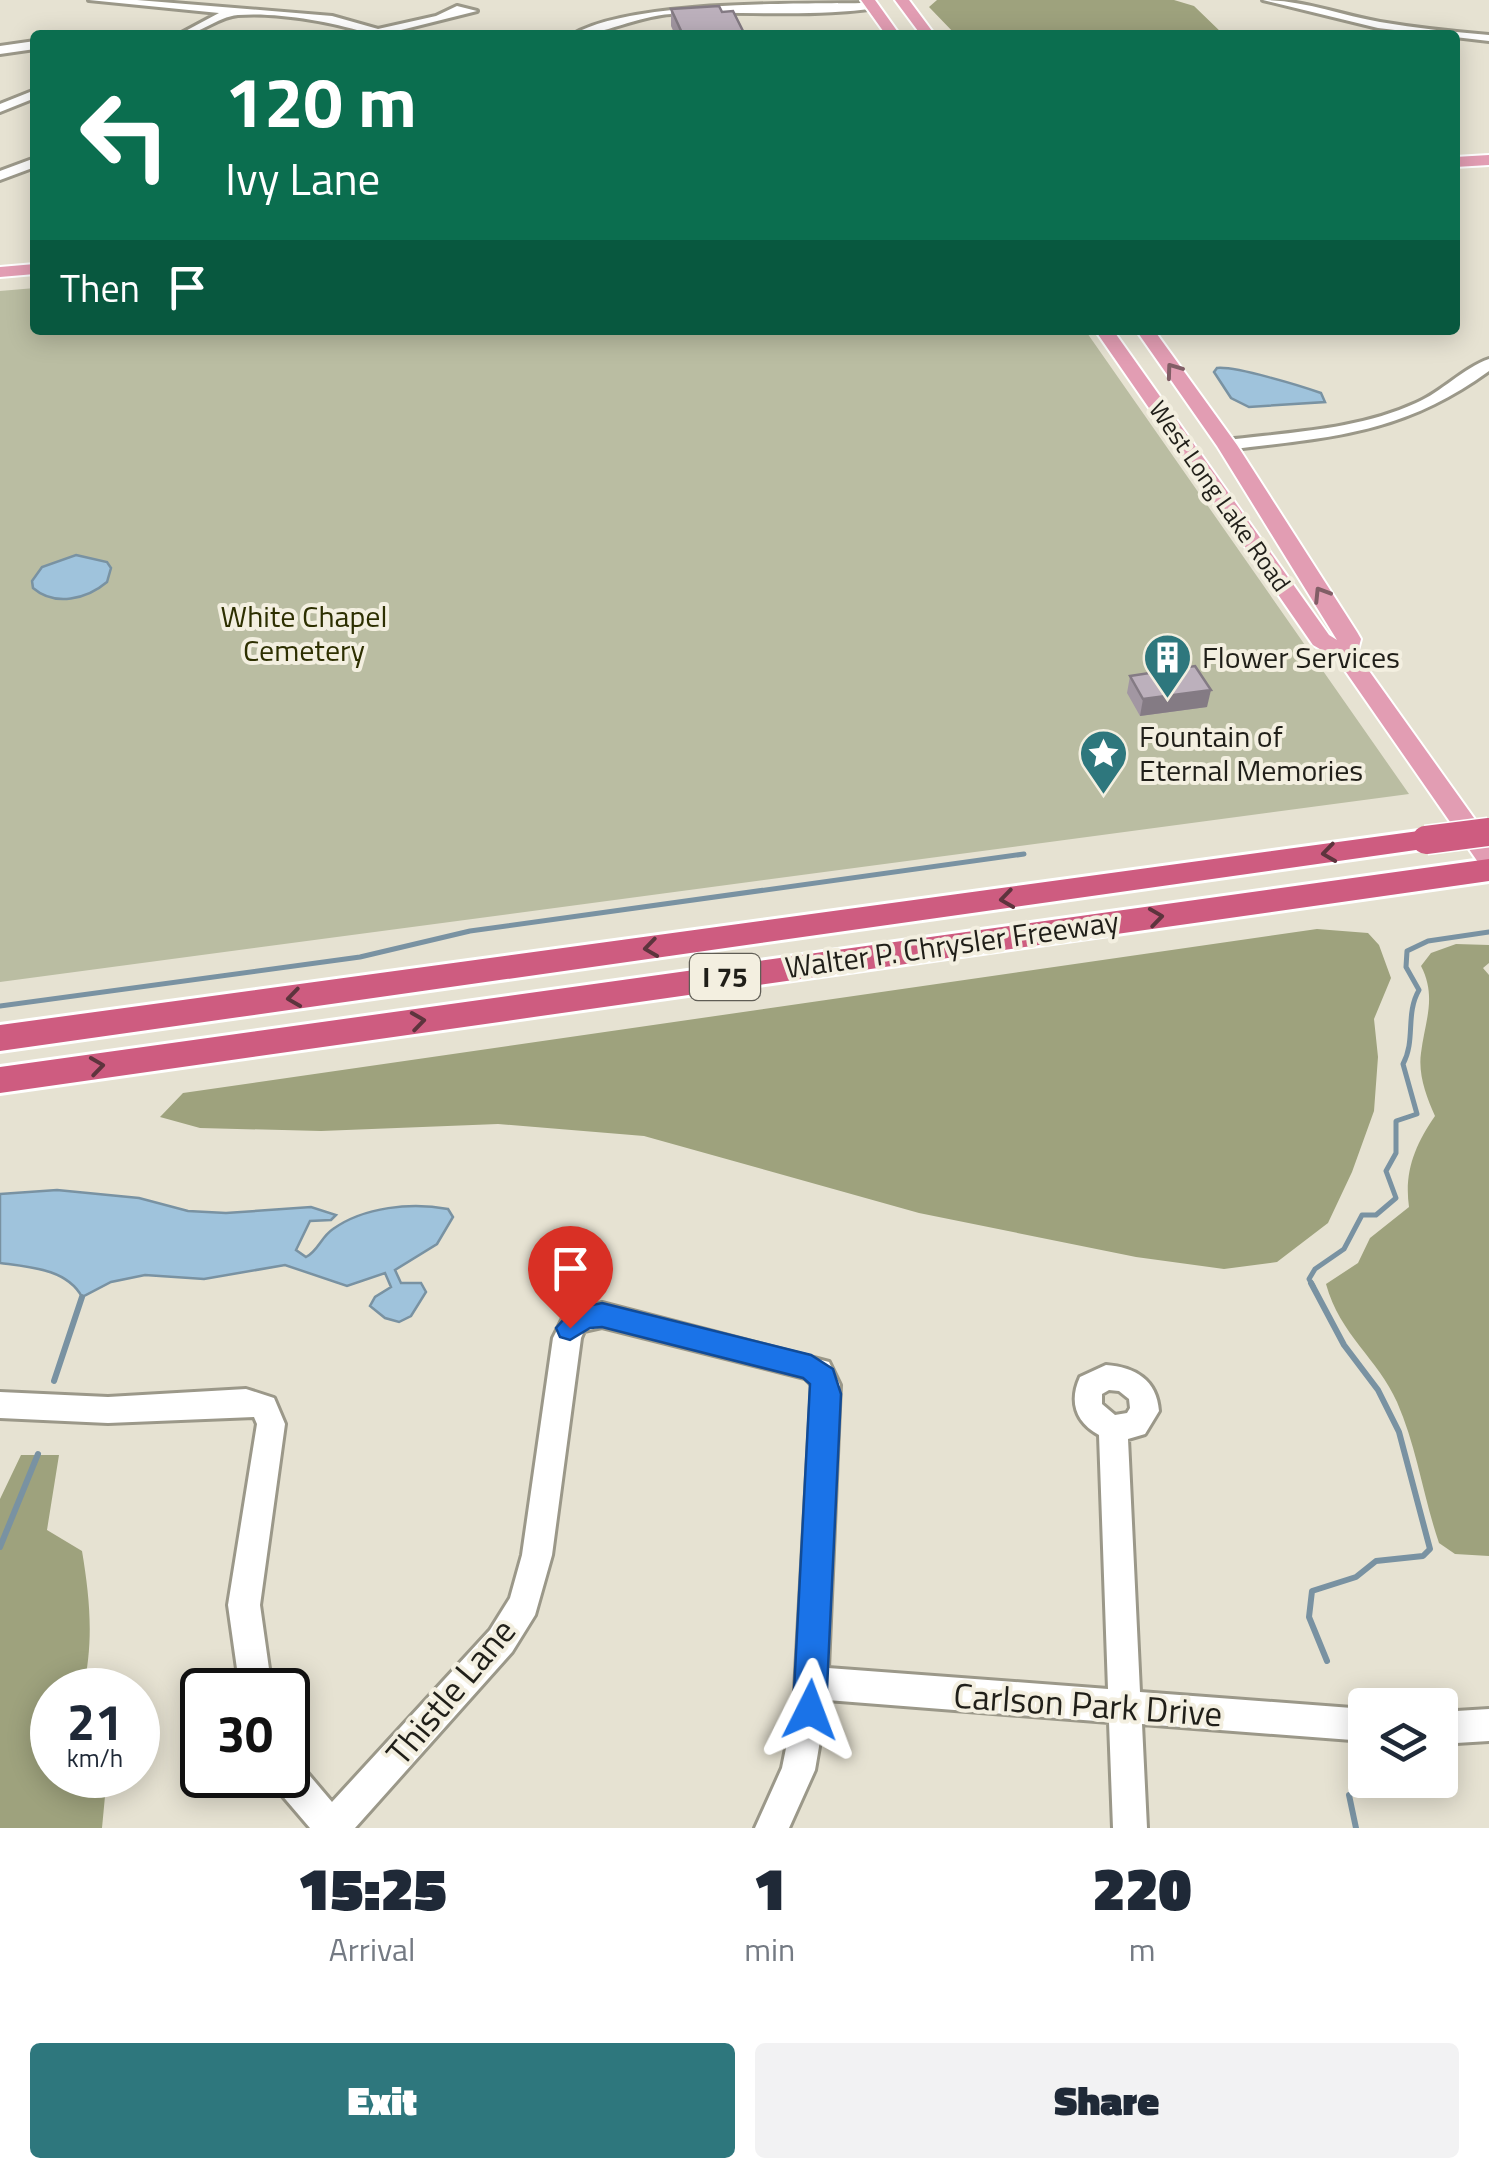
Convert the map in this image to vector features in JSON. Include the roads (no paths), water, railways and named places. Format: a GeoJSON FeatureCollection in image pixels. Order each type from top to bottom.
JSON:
{"type":"FeatureCollection","features":[{"type":"Feature","properties":{"kind":"highway","name":"Walter P. Chrysler Freeway"},"geometry":{"type":"LineString","coordinates":[[0,1038],[1489,832]]}},
{"type":"Feature","properties":{"kind":"highway","name":"Walter P. Chrysler Freeway"},"geometry":{"type":"LineString","coordinates":[[0,1080],[1489,870]]}},
{"type":"Feature","properties":{"kind":"main road"},"geometry":{"type":"LineString","coordinates":[[870,3],[904,4],[924,30]]}},
{"type":"Feature","properties":{"kind":"main road"},"geometry":{"type":"LineString","coordinates":[[870,3],[889,30]]}},
{"type":"Feature","properties":{"kind":"main road"},"geometry":{"type":"LineString","coordinates":[[1460,155],[1489,147]]}},
{"type":"Feature","properties":{"kind":"main road"},"geometry":{"type":"LineString","coordinates":[[1460,157],[1489,160]]}},
{"type":"Feature","properties":{"kind":"main road"},"geometry":{"type":"LineString","coordinates":[[0,272],[30,269]]}},
{"type":"Feature","properties":{"kind":"main road"},"geometry":{"type":"LineString","coordinates":[[0,280],[30,278]]}},
{"type":"Feature","properties":{"kind":"main road","name":"West Long Lake Road"},"geometry":{"type":"LineString","coordinates":[[1110,335],[1320,640],[1345,654],[1489,860]]}},
{"type":"Feature","properties":{"kind":"main road","name":"West Long Lake Road"},"geometry":{"type":"LineString","coordinates":[[1148,335],[1224,440],[1350,639],[1345,654]]}},
{"type":"Feature","properties":{"kind":"main road"},"geometry":{"type":"LineString","coordinates":[[1179,437],[1200,445],[1224,440]]}},
{"type":"Feature","properties":{"kind":"main road"},"geometry":{"type":"LineString","coordinates":[[1196,461],[1221,463],[1247,475]]}},
{"type":"Feature","properties":{"kind":"main road"},"geometry":{"type":"LineString","coordinates":[[1260,554],[1275,559],[1297,556]]}},
{"type":"Feature","properties":{"kind":"street"},"geometry":{"type":"LineString","coordinates":[[98,0],[332,19],[360,30]]}},
{"type":"Feature","properties":{"kind":"street"},"geometry":{"type":"LineString","coordinates":[[1269,0],[1419,30]]}},
{"type":"Feature","properties":{"kind":"street"},"geometry":{"type":"LineString","coordinates":[[591,30],[616,20],[667,11],[870,3]]}},
{"type":"Feature","properties":{"kind":"street"},"geometry":{"type":"LineString","coordinates":[[194,30],[232,11]]}},
{"type":"Feature","properties":{"kind":"street"},"geometry":{"type":"LineString","coordinates":[[387,30],[441,17]]}},
{"type":"Feature","properties":{"kind":"street"},"geometry":{"type":"LineString","coordinates":[[1460,36],[1489,38]]}},
{"type":"Feature","properties":{"kind":"street"},"geometry":{"type":"LineString","coordinates":[[0,50],[30,46]]}},
{"type":"Feature","properties":{"kind":"street"},"geometry":{"type":"LineString","coordinates":[[0,108],[30,96]]}},
{"type":"Feature","properties":{"kind":"street"},"geometry":{"type":"LineString","coordinates":[[0,176],[30,164]]}},
{"type":"Feature","properties":{"kind":"street"},"geometry":{"type":"LineString","coordinates":[[1224,440],[1348,430],[1424,406],[1489,364]]}},
{"type":"Feature","properties":{"kind":"street","name":"Thistle Lane"},"geometry":{"type":"LineString","coordinates":[[332,1828],[501,1641],[524,1604],[537,1555],[567,1338],[575,1322],[602,1315],[819,1371],[826,1394],[811,1683]]}},
{"type":"Feature","properties":{"kind":"street"},"geometry":{"type":"LineString","coordinates":[[0,1405],[108,1410],[246,1402],[264,1407],[271,1424],[244,1605],[253,1668]]}},
{"type":"Feature","properties":{"kind":"street"},"geometry":{"type":"LineString","coordinates":[[1113,1428],[1130,1828]]}},
{"type":"Feature","properties":{"kind":"street"},"geometry":{"type":"LineString","coordinates":[[772,1828],[798,1770],[811,1683]]}},
{"type":"Feature","properties":{"kind":"street","name":"Carlson Park Drive"},"geometry":{"type":"LineString","coordinates":[[811,1683],[1348,1724]]}},
{"type":"Feature","properties":{"kind":"street"},"geometry":{"type":"LineString","coordinates":[[1458,1727],[1489,1726]]}},
{"type":"Feature","properties":{"kind":"street"},"geometry":{"type":"LineString","coordinates":[[307,1798],[332,1828]]}},
{"type":"Feature","properties":{"kind":"water"},"geometry":{"type":"Polygon","coordinates":[[[1217,368],[1299,386],[1321,393],[1325,402],[1249,407],[1231,398],[1214,372],[1217,368]]]}},
{"type":"Feature","properties":{"kind":"water"},"geometry":{"type":"Polygon","coordinates":[[[76,555],[107,562],[111,568],[107,582],[90,593],[61,599],[33,588],[32,581],[42,567],[76,555]]]}},
{"type":"Feature","properties":{"kind":"water"},"geometry":{"type":"Polygon","coordinates":[[[57,1190],[139,1198],[188,1211],[226,1213],[311,1207],[336,1215],[331,1220],[310,1221],[296,1250],[306,1257],[333,1229],[373,1211],[434,1207],[448,1209],[453,1217],[437,1244],[395,1270],[401,1283],[421,1283],[426,1292],[411,1316],[399,1322],[385,1318],[370,1306],[375,1297],[391,1287],[385,1273],[347,1286],[285,1265],[204,1279],[145,1275],[111,1282],[82,1297],[57,1275],[0,1263],[0,1194],[57,1190]]]}},
{"type":"Feature","properties":{"kind":"waterway"},"geometry":{"type":"LineString","coordinates":[[0,1006],[360,957],[470,931],[1024,854]]}},
{"type":"Feature","properties":{"kind":"waterway"},"geometry":{"type":"LineString","coordinates":[[1313,1286],[1309,1279],[1315,1269],[1344,1249],[1362,1215],[1376,1215],[1396,1198],[1386,1171],[1396,1153],[1396,1121],[1417,1114],[1403,1064],[1409,1046],[1412,1008],[1419,990],[1406,967],[1407,951],[1428,941],[1489,932]]}},
{"type":"Feature","properties":{"kind":"waterway"},"geometry":{"type":"LineString","coordinates":[[1311,1283],[1344,1345],[1378,1390],[1399,1432],[1430,1549],[1423,1556],[1376,1561],[1356,1577],[1312,1591],[1309,1617],[1327,1661]]}},
{"type":"Feature","properties":{"kind":"waterway"},"geometry":{"type":"LineString","coordinates":[[54,1381],[82,1297]]}},
{"type":"Feature","properties":{"kind":"waterway"},"geometry":{"type":"LineString","coordinates":[[0,1547],[38,1454]]}},
{"type":"Feature","properties":{"kind":"waterway"},"geometry":{"type":"LineString","coordinates":[[1350,1798],[1356,1828]]}},
{"type":"Feature","properties":{"kind":"place","name":"Flower Services"},"geometry":{"type":"Point","coordinates":[1167,700]}},
{"type":"Feature","properties":{"kind":"place","name":"Fountain of Eternal Memories"},"geometry":{"type":"Point","coordinates":[1104,796]}},
{"type":"Feature","properties":{"kind":"park label","name":"White Chapel Cemetery"},"geometry":{"type":"Point","coordinates":[304,634]}}]}
